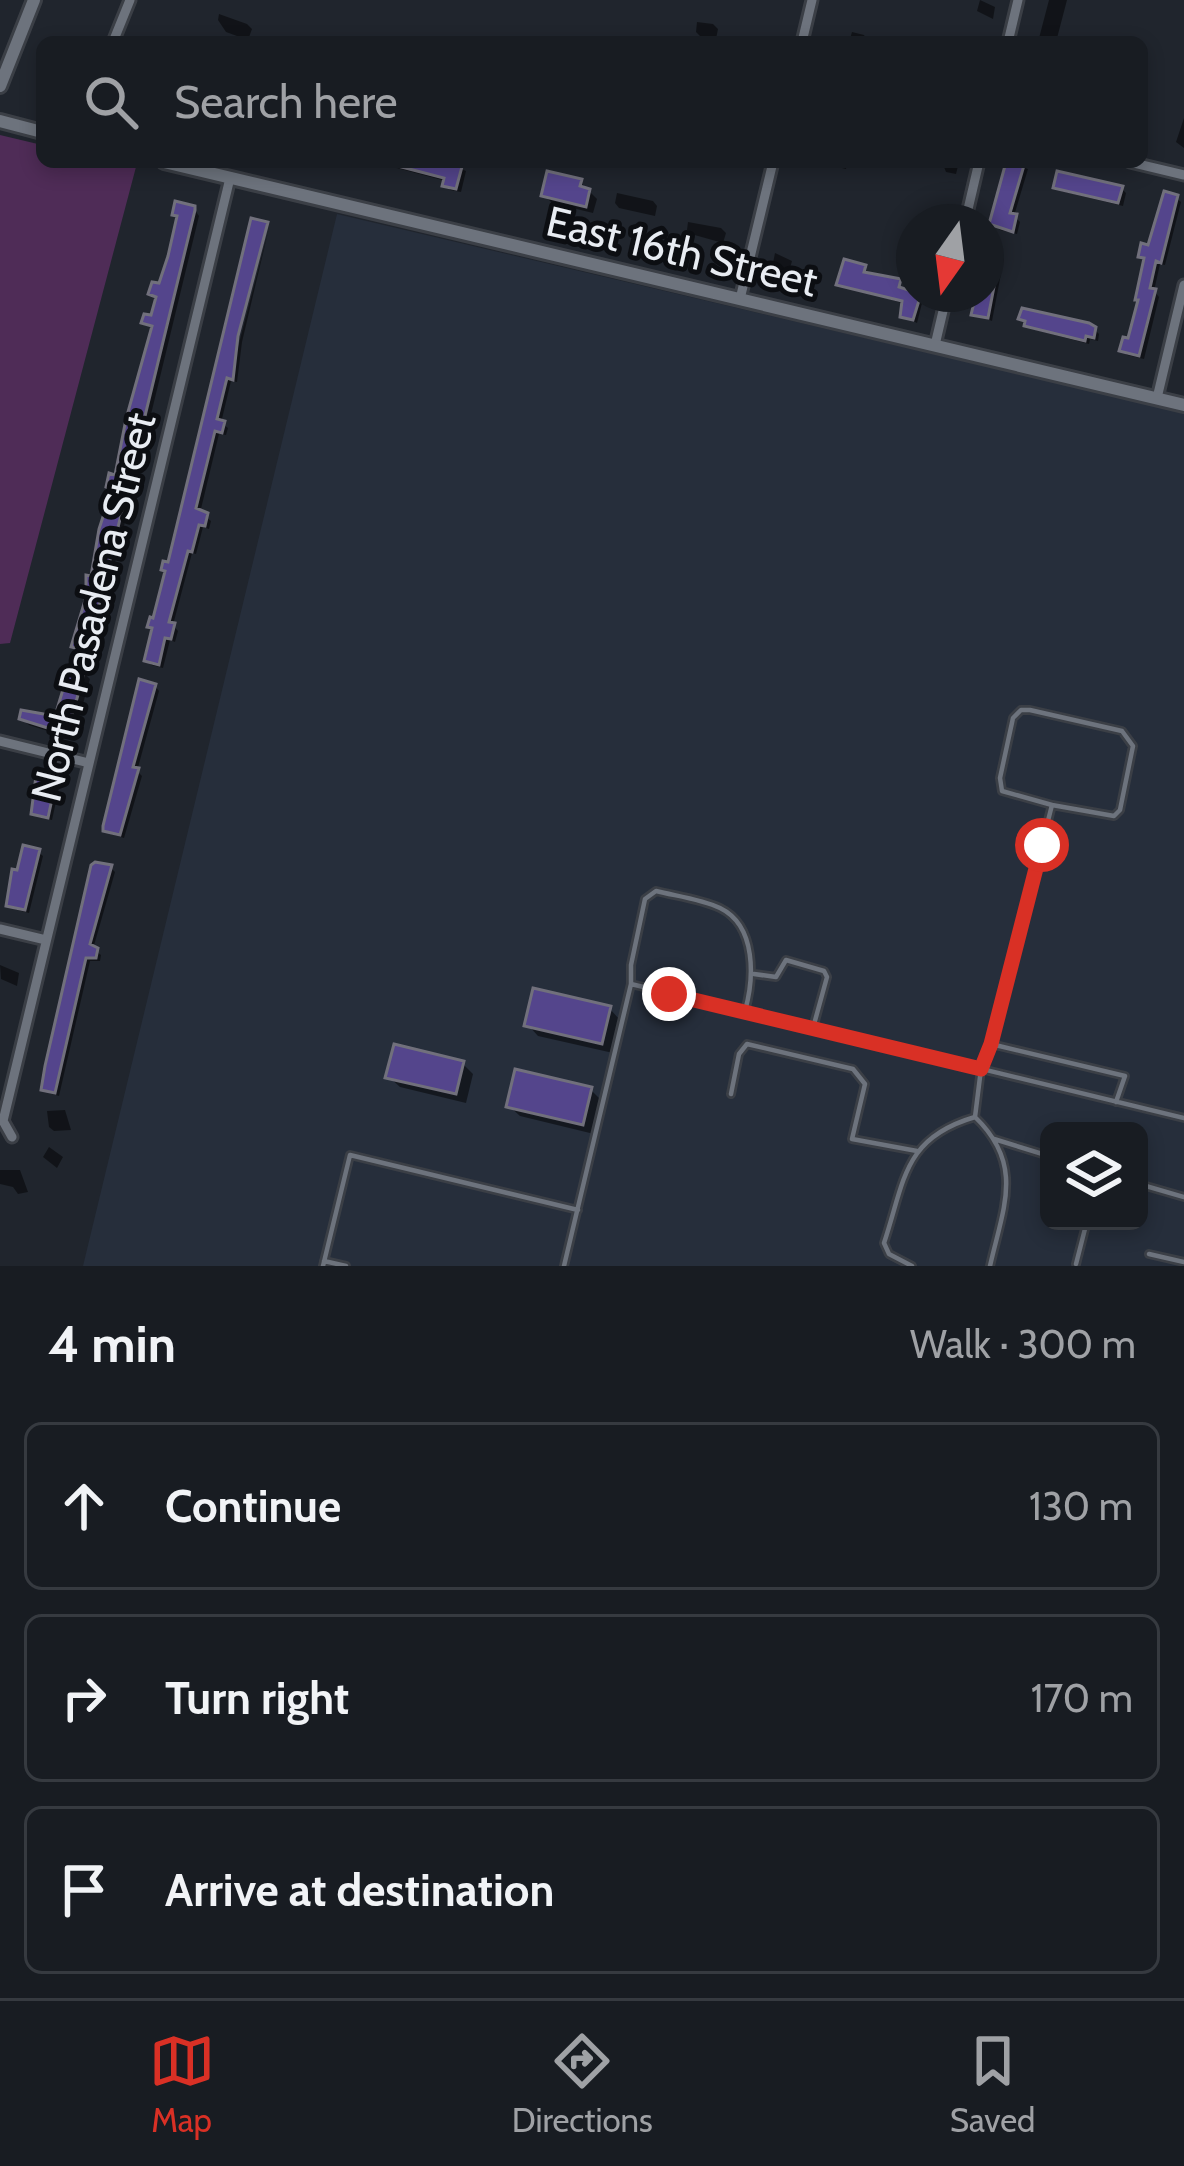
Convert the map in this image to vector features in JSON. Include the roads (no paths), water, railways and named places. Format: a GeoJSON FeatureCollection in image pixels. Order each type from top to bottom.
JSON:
{"type":"FeatureCollection","features":[{"type":"Feature","properties":{"kind":"street"},"geometry":{"type":"LineString","coordinates":[[0,86],[34,0]]}},
{"type":"Feature","properties":{"kind":"street"},"geometry":{"type":"LineString","coordinates":[[115,36],[130,0]]}},
{"type":"Feature","properties":{"kind":"street"},"geometry":{"type":"LineString","coordinates":[[803,36],[812,0]]}},
{"type":"Feature","properties":{"kind":"street"},"geometry":{"type":"LineString","coordinates":[[1009,36],[1018,0]]}},
{"type":"Feature","properties":{"kind":"street"},"geometry":{"type":"LineString","coordinates":[[0,122],[36,130]]}},
{"type":"Feature","properties":{"kind":"street"},"geometry":{"type":"LineString","coordinates":[[1148,166],[1184,175]]}},
{"type":"Feature","properties":{"kind":"street","name":"East 16th Street"},"geometry":{"type":"LineString","coordinates":[[189,168],[1184,405]]}},
{"type":"Feature","properties":{"kind":"street"},"geometry":{"type":"LineString","coordinates":[[740,299],[772,168]]}},
{"type":"Feature","properties":{"kind":"street"},"geometry":{"type":"LineString","coordinates":[[968,204],[978,168]]}},
{"type":"Feature","properties":{"kind":"street","name":"North Pasadena Street"},"geometry":{"type":"LineString","coordinates":[[1,1120],[230,178]]}},
{"type":"Feature","properties":{"kind":"street"},"geometry":{"type":"LineString","coordinates":[[1156,398],[1184,285]]}},
{"type":"Feature","properties":{"kind":"street"},"geometry":{"type":"LineString","coordinates":[[935,345],[943,312]]}},
{"type":"Feature","properties":{"kind":"street"},"geometry":{"type":"LineString","coordinates":[[0,741],[89,763]]}},
{"type":"Feature","properties":{"kind":"street"},"geometry":{"type":"LineString","coordinates":[[0,929],[46,940]]}},
{"type":"Feature","properties":{"kind":"street"},"geometry":{"type":"LineString","coordinates":[[1,1120],[12,1136]]}},
{"type":"Feature","properties":{"kind":"lane"},"geometry":{"type":"LineString","coordinates":[[1021,710],[1122,731],[1130,737],[1133,746],[1120,810],[1114,816],[1052,806],[1002,791],[1000,778],[1013,718],[1021,710]]}},
{"type":"Feature","properties":{"kind":"lane"},"geometry":{"type":"LineString","coordinates":[[990,1266],[1008,1188],[1006,1164],[994,1139],[975,1118],[981,1069],[1052,806]]}},
{"type":"Feature","properties":{"kind":"lane"},"geometry":{"type":"LineString","coordinates":[[564,1266],[632,985],[631,965],[645,899],[656,891],[724,910],[733,917],[748,946],[754,974],[745,1012]]}},
{"type":"Feature","properties":{"kind":"lane"},"geometry":{"type":"LineString","coordinates":[[754,974],[776,977],[786,960],[824,971],[827,977],[813,1028]]}},
{"type":"Feature","properties":{"kind":"lane"},"geometry":{"type":"LineString","coordinates":[[632,985],[1184,1118]]}},
{"type":"Feature","properties":{"kind":"lane"},"geometry":{"type":"LineString","coordinates":[[730,1094],[739,1054],[747,1044],[854,1069],[865,1084],[852,1139],[916,1150]]}},
{"type":"Feature","properties":{"kind":"lane"},"geometry":{"type":"LineString","coordinates":[[991,1044],[1126,1076],[1115,1102]]}},
{"type":"Feature","properties":{"kind":"lane"},"geometry":{"type":"LineString","coordinates":[[913,1266],[890,1254],[884,1243],[916,1150],[938,1132],[975,1118]]}},
{"type":"Feature","properties":{"kind":"lane"},"geometry":{"type":"LineString","coordinates":[[994,1139],[1040,1153]]}},
{"type":"Feature","properties":{"kind":"lane"},"geometry":{"type":"LineString","coordinates":[[346,1266],[324,1263],[350,1155],[578,1210]]}},
{"type":"Feature","properties":{"kind":"lane"},"geometry":{"type":"LineString","coordinates":[[1148,1187],[1184,1198]]}},
{"type":"Feature","properties":{"kind":"lane"},"geometry":{"type":"LineString","coordinates":[[1076,1264],[1085,1230]]}},
{"type":"Feature","properties":{"kind":"lane"},"geometry":{"type":"LineString","coordinates":[[1149,1254],[1184,1262]]}}]}
